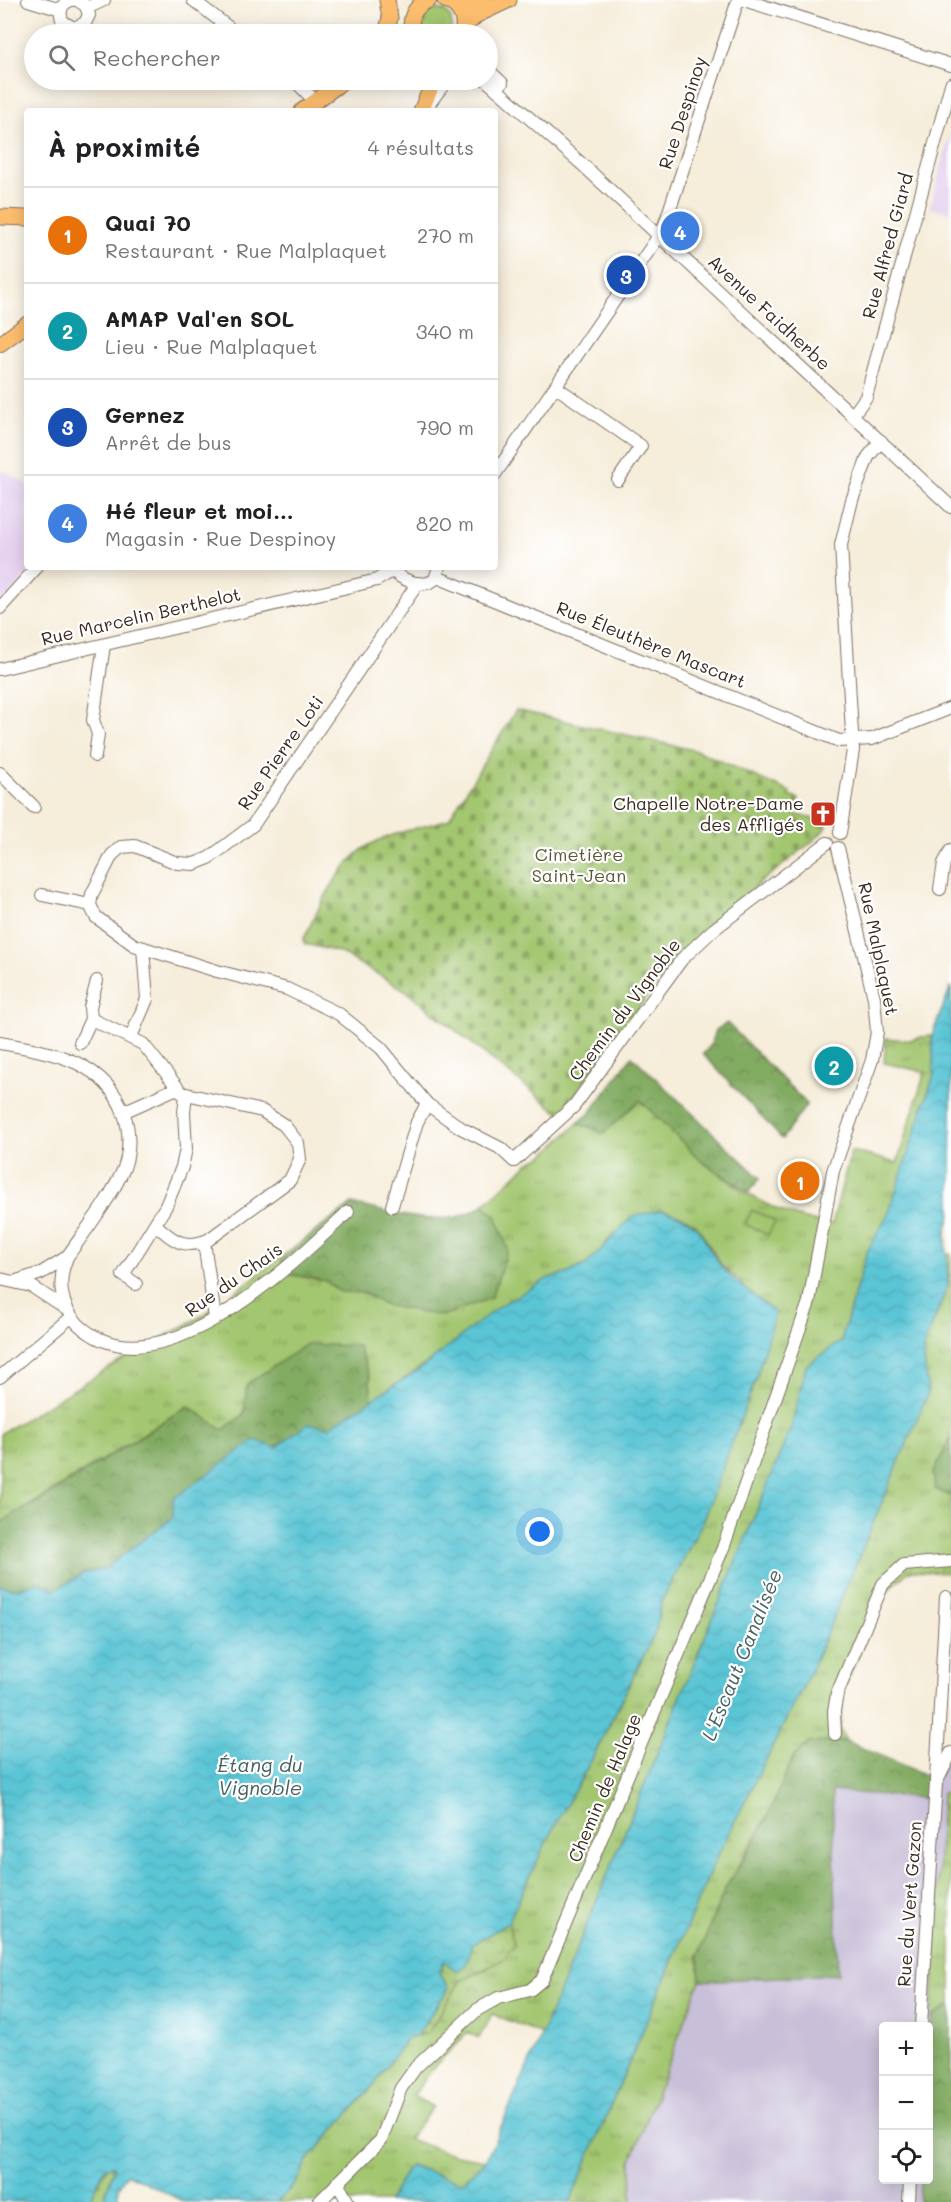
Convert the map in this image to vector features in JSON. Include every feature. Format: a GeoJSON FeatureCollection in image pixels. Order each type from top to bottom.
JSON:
{"type":"FeatureCollection","features":[{"type":"Feature","properties":{"kind":"main road"},"geometry":{"type":"LineString","coordinates":[[387,0],[390,18],[388,24]]}},
{"type":"Feature","properties":{"kind":"main road"},"geometry":{"type":"LineString","coordinates":[[396,0],[409,12],[411,24]]}},
{"type":"Feature","properties":{"kind":"main road"},"geometry":{"type":"LineString","coordinates":[[450,2],[466,6],[486,0]]}},
{"type":"Feature","properties":{"kind":"main road"},"geometry":{"type":"LineString","coordinates":[[470,24],[477,15],[508,0]]}},
{"type":"Feature","properties":{"kind":"main road"},"geometry":{"type":"LineString","coordinates":[[413,24],[419,1]]}},
{"type":"Feature","properties":{"kind":"main road"},"geometry":{"type":"LineString","coordinates":[[450,2],[461,15],[462,24]]}},
{"type":"Feature","properties":{"kind":"main road"},"geometry":{"type":"LineString","coordinates":[[306,108],[331,90]]}},
{"type":"Feature","properties":{"kind":"main road"},"geometry":{"type":"LineString","coordinates":[[423,108],[430,90]]}},
{"type":"Feature","properties":{"kind":"main road"},"geometry":{"type":"LineString","coordinates":[[0,210],[24,211]]}},
{"type":"Feature","properties":{"kind":"main road"},"geometry":{"type":"LineString","coordinates":[[0,218],[24,218]]}},
{"type":"Feature","properties":{"kind":"main road"},"geometry":{"type":"LineString","coordinates":[[0,334],[24,316]]}},
{"type":"Feature","properties":{"kind":"main road"},"geometry":{"type":"LineString","coordinates":[[0,344],[24,326]]}},
{"type":"Feature","properties":{"kind":"street"},"geometry":{"type":"LineString","coordinates":[[28,0],[61,10]]}},
{"type":"Feature","properties":{"kind":"street"},"geometry":{"type":"LineString","coordinates":[[61,10],[72,0]]}},
{"type":"Feature","properties":{"kind":"street"},"geometry":{"type":"LineString","coordinates":[[83,24],[85,23],[82,4],[104,0]]}},
{"type":"Feature","properties":{"kind":"street"},"geometry":{"type":"LineString","coordinates":[[193,0],[224,24]]}},
{"type":"Feature","properties":{"kind":"street","name":"Rue Despinoy"},"geometry":{"type":"LineString","coordinates":[[498,470],[666,225],[738,0]]}},
{"type":"Feature","properties":{"kind":"street"},"geometry":{"type":"LineString","coordinates":[[744,0],[951,65]]}},
{"type":"Feature","properties":{"kind":"street"},"geometry":{"type":"LineString","coordinates":[[61,10],[63,22],[67,24]]}},
{"type":"Feature","properties":{"kind":"street","name":"Avenue Faidherbe"},"geometry":{"type":"LineString","coordinates":[[498,79],[524,104],[536,122]]}},
{"type":"Feature","properties":{"kind":"street","name":"Rue Alfred Giard"},"geometry":{"type":"LineString","coordinates":[[854,416],[866,397],[951,84]]}},
{"type":"Feature","properties":{"kind":"street"},"geometry":{"type":"LineString","coordinates":[[304,90],[315,101]]}},
{"type":"Feature","properties":{"kind":"street"},"geometry":{"type":"LineString","coordinates":[[424,108],[439,90]]}},
{"type":"Feature","properties":{"kind":"street","name":"Avenue Faidherbe"},"geometry":{"type":"LineString","coordinates":[[498,90],[536,122],[951,507]]}},
{"type":"Feature","properties":{"kind":"street"},"geometry":{"type":"LineString","coordinates":[[556,387],[641,446],[618,480]]}},
{"type":"Feature","properties":{"kind":"street"},"geometry":{"type":"LineString","coordinates":[[881,441],[870,454],[852,500],[841,545],[853,742],[872,739],[951,708]]}},
{"type":"Feature","properties":{"kind":"street"},"geometry":{"type":"LineString","coordinates":[[0,608],[34,570]]}},
{"type":"Feature","properties":{"kind":"street","name":"Rue Marcelin Berthelot"},"geometry":{"type":"LineString","coordinates":[[0,669],[377,580],[389,570]]}},
{"type":"Feature","properties":{"kind":"street"},"geometry":{"type":"LineString","coordinates":[[392,570],[418,583],[431,583],[438,572]]}},
{"type":"Feature","properties":{"kind":"street","name":"Rue Éleuthère Mascart"},"geometry":{"type":"LineString","coordinates":[[438,572],[826,737],[853,742]]}},
{"type":"Feature","properties":{"kind":"street","name":"Rue Pierre Loti"},"geometry":{"type":"LineString","coordinates":[[90,905],[92,894],[112,855],[121,847],[135,846],[177,863],[194,864],[209,858],[253,825],[418,583]]}},
{"type":"Feature","properties":{"kind":"street"},"geometry":{"type":"LineString","coordinates":[[95,756],[98,734],[93,720],[104,645]]}},
{"type":"Feature","properties":{"kind":"street","name":"Chemin du Vignoble"},"geometry":{"type":"LineString","coordinates":[[428,1104],[461,1128],[500,1148],[514,1161],[574,1106],[669,976],[690,951],[713,930],[832,846],[829,834],[840,834],[852,766],[853,742]]}},
{"type":"Feature","properties":{"kind":"street"},"geometry":{"type":"LineString","coordinates":[[0,773],[34,807]]}},
{"type":"Feature","properties":{"kind":"street","name":"Rue Malplaquet"},"geometry":{"type":"LineString","coordinates":[[809,1302],[833,1171],[872,1060],[877,1032],[874,998],[832,846]]}},
{"type":"Feature","properties":{"kind":"street"},"geometry":{"type":"LineString","coordinates":[[940,889],[944,863],[951,850]]}},
{"type":"Feature","properties":{"kind":"street"},"geometry":{"type":"LineString","coordinates":[[42,895],[90,905],[96,917],[129,942],[143,948],[223,973],[269,983],[319,1003],[369,1036],[428,1104],[417,1122],[392,1206]]}},
{"type":"Feature","properties":{"kind":"street"},"geometry":{"type":"LineString","coordinates":[[131,1037],[147,999],[143,948]]}},
{"type":"Feature","properties":{"kind":"street"},"geometry":{"type":"LineString","coordinates":[[80,1043],[91,1019],[90,1007],[97,981]]}},
{"type":"Feature","properties":{"kind":"street"},"geometry":{"type":"LineString","coordinates":[[91,1019],[131,1037],[151,1052],[181,1091],[184,1161],[169,1200],[123,1275],[136,1284]]}},
{"type":"Feature","properties":{"kind":"street"},"geometry":{"type":"LineString","coordinates":[[0,1043],[55,1054],[81,1064],[109,1086],[123,1112],[129,1139],[124,1167],[67,1257],[61,1287],[68,1313],[0,1377]]}},
{"type":"Feature","properties":{"kind":"street"},"geometry":{"type":"LineString","coordinates":[[123,1112],[181,1091],[262,1111],[291,1133],[300,1154],[297,1171],[286,1184],[204,1242],[181,1244],[172,1240],[155,1224]]}},
{"type":"Feature","properties":{"kind":"street","name":"Rue du Chais"},"geometry":{"type":"LineString","coordinates":[[0,1279],[16,1281],[37,1290],[100,1339],[131,1346],[170,1341],[215,1318],[302,1254],[348,1212]]}},
{"type":"Feature","properties":{"kind":"street"},"geometry":{"type":"LineString","coordinates":[[204,1242],[215,1318]]}},
{"type":"Feature","properties":{"kind":"street","name":"Rue du Chais"},"geometry":{"type":"LineString","coordinates":[[16,1281],[41,1273],[67,1257]]}},
{"type":"Feature","properties":{"kind":"street","name":"Chemin de Halage"},"geometry":{"type":"LineString","coordinates":[[319,2202],[381,2140],[401,2088],[416,2067],[477,2010],[498,1998],[530,1990],[545,1974],[723,1548],[809,1302]]}},
{"type":"Feature","properties":{"kind":"street"},"geometry":{"type":"LineString","coordinates":[[835,1734],[834,1711],[837,1694],[880,1588],[904,1565],[950,1561]]}},
{"type":"Feature","properties":{"kind":"street","name":"Rue du Vert Gazon"},"geometry":{"type":"LineString","coordinates":[[921,2022],[947,1646],[946,1597]]}},
{"type":"Feature","properties":{"kind":"street","name":"Rue du Vert Gazon"},"geometry":{"type":"LineString","coordinates":[[936,1783],[951,1753]]}},
{"type":"Feature","properties":{"kind":"street"},"geometry":{"type":"LineString","coordinates":[[337,2182],[348,2202]]}},
{"type":"Feature","properties":{"kind":"street"},"geometry":{"type":"LineString","coordinates":[[909,2202],[910,2184]]}},
{"type":"Feature","properties":{"kind":"shaded area"},"geometry":{"type":"Polygon","coordinates":[[[951,131],[951,213],[930,208],[951,131]]]}},
{"type":"Feature","properties":{"kind":"shaded area"},"geometry":{"type":"Polygon","coordinates":[[[0,469],[24,482],[24,570],[31,570],[0,604],[0,469]]]}},
{"type":"Feature","properties":{"kind":"shaded area"},"geometry":{"type":"Polygon","coordinates":[[[951,1739],[951,1793],[942,1793],[931,2022],[879,2022],[879,2184],[920,2184],[919,2202],[632,2202],[631,2161],[700,1981],[838,1974],[832,1791],[926,1798],[928,1776],[945,1756],[951,1739]]]}},
{"type":"Feature","properties":{"kind":"green space"},"geometry":{"type":"Polygon","coordinates":[[[432,10],[445,11],[451,18],[452,24],[422,24],[426,15],[432,10]]]}},
{"type":"Feature","properties":{"kind":"green space","name":"Cimetière Saint-Jean"},"geometry":{"type":"Polygon","coordinates":[[[516,710],[698,751],[790,792],[789,796],[799,799],[794,814],[825,822],[827,827],[813,841],[703,928],[645,999],[560,1114],[405,990],[339,952],[305,944],[303,940],[334,882],[358,853],[389,836],[449,819],[516,710]]]}},
{"type":"Feature","properties":{"kind":"green space"},"geometry":{"type":"Polygon","coordinates":[[[727,1023],[807,1104],[782,1139],[703,1054],[711,1045],[716,1030],[727,1023]]]}},
{"type":"Feature","properties":{"kind":"green space"},"geometry":{"type":"Polygon","coordinates":[[[932,1035],[934,1075],[889,1213],[867,1252],[841,1341],[806,1366],[792,1425],[542,2034],[492,2014],[479,2038],[468,2032],[434,2067],[413,2096],[433,2107],[408,2139],[455,2155],[486,2160],[462,2183],[410,2165],[388,2202],[277,2202],[295,2184],[308,2160],[375,2083],[406,2039],[428,2033],[460,1981],[487,1969],[514,1944],[508,1922],[548,1838],[591,1761],[655,1633],[661,1602],[701,1525],[756,1379],[742,1283],[722,1266],[697,1225],[682,1216],[613,1234],[600,1252],[587,1264],[567,1274],[549,1278],[371,1402],[370,1376],[275,1366],[247,1384],[244,1414],[223,1430],[188,1406],[0,1524],[0,1434],[129,1356],[204,1315],[280,1258],[289,1274],[326,1281],[340,1292],[365,1293],[384,1305],[496,1216],[483,1205],[531,1161],[543,1156],[578,1123],[604,1132],[640,1100],[703,1161],[751,1196],[804,1219],[832,1224],[851,1151],[897,1163],[925,1072],[884,1063],[886,1038],[909,1040],[932,1035]]]}},
{"type":"Feature","properties":{"kind":"green space"},"geometry":{"type":"Polygon","coordinates":[[[632,1056],[760,1178],[749,1192],[702,1162],[640,1100],[604,1133],[578,1123],[590,1113],[632,1056]]]}},
{"type":"Feature","properties":{"kind":"green space"},"geometry":{"type":"Polygon","coordinates":[[[352,1204],[419,1218],[453,1217],[469,1213],[483,1205],[496,1216],[508,1250],[491,1298],[442,1316],[384,1305],[365,1293],[340,1292],[326,1281],[288,1274],[280,1258],[352,1204]]]}},
{"type":"Feature","properties":{"kind":"green space"},"geometry":{"type":"Polygon","coordinates":[[[752,1210],[775,1221],[768,1235],[745,1224],[752,1210]]]}},
{"type":"Feature","properties":{"kind":"green space"},"geometry":{"type":"Polygon","coordinates":[[[951,1254],[951,1438],[933,1473],[935,1489],[951,1496],[951,1573],[909,1571],[882,1596],[843,1692],[840,1730],[846,1741],[810,1742],[726,1887],[698,1955],[700,1981],[631,2161],[632,2202],[570,2202],[712,1867],[812,1668],[927,1393],[923,1348],[948,1285],[946,1255],[951,1254]]]}},
{"type":"Feature","properties":{"kind":"green space"},"geometry":{"type":"Polygon","coordinates":[[[307,1344],[358,1346],[370,1376],[371,1402],[329,1427],[307,1425],[103,1570],[83,1573],[55,1590],[38,1582],[19,1589],[0,1586],[0,1524],[188,1406],[223,1430],[244,1414],[247,1384],[307,1344]]]}},
{"type":"Feature","properties":{"kind":"green space"},"geometry":{"type":"Polygon","coordinates":[[[951,1438],[951,1496],[935,1489],[933,1473],[951,1438]]]}},
{"type":"Feature","properties":{"kind":"green space"},"geometry":{"type":"Polygon","coordinates":[[[846,1741],[928,1776],[926,1798],[832,1791],[838,1974],[700,1981],[698,1955],[726,1887],[761,1831],[793,1757],[810,1742],[846,1741]]]}},
{"type":"Feature","properties":{"kind":"green space"},"geometry":{"type":"Polygon","coordinates":[[[942,1793],[951,1793],[951,2004],[932,2017],[942,1793]]]}},
{"type":"Feature","properties":{"kind":"green space"},"geometry":{"type":"Polygon","coordinates":[[[508,1923],[514,1944],[504,1959],[460,1981],[428,2033],[417,2035],[449,1988],[439,1973],[444,1961],[466,1965],[472,1944],[508,1923]]]}},
{"type":"Feature","properties":{"kind":"green space"},"geometry":{"type":"Polygon","coordinates":[[[951,2004],[951,2202],[919,2202],[920,2184],[933,2184],[932,2017],[951,2004]]]}},
{"type":"Feature","properties":{"kind":"green space"},"geometry":{"type":"Polygon","coordinates":[[[108,2165],[114,2167],[103,2202],[89,2202],[108,2165]]]}},
{"type":"Feature","properties":{"kind":"water","name":"L'Escaut Canalisée"},"geometry":{"type":"Polygon","coordinates":[[[951,986],[951,1214],[946,1233],[948,1285],[923,1348],[928,1393],[812,1668],[712,1867],[570,2202],[388,2202],[410,2165],[462,2183],[486,2160],[542,2034],[792,1425],[806,1366],[841,1341],[867,1252],[889,1212],[934,1075],[932,1035],[951,986]]]}},
{"type":"Feature","properties":{"kind":"water","name":"Étang du Vignoble"},"geometry":{"type":"Polygon","coordinates":[[[662,1210],[687,1219],[694,1225],[726,1272],[775,1313],[756,1379],[701,1525],[661,1602],[655,1633],[591,1761],[548,1838],[508,1923],[473,1944],[466,1965],[457,1971],[444,1961],[439,1973],[449,1988],[417,2035],[406,2039],[375,2083],[308,2160],[295,2184],[277,2202],[184,2202],[127,2173],[118,2188],[118,2202],[103,2202],[114,2167],[112,2165],[105,2168],[89,2202],[0,2202],[0,1586],[19,1589],[38,1582],[55,1590],[84,1573],[103,1570],[173,1517],[173,1499],[255,1440],[276,1448],[307,1424],[329,1427],[423,1367],[499,1306],[549,1278],[567,1274],[587,1264],[633,1216],[662,1210]]]}},
{"type":"Feature","properties":{"kind":"place","name":"Hé fleur et moi..."},"geometry":{"type":"Point","coordinates":[680,231]}},
{"type":"Feature","properties":{"kind":"place","name":"Gernez"},"geometry":{"type":"Point","coordinates":[626,275]}},
{"type":"Feature","properties":{"kind":"place","name":"Chapelle Notre-Dame des Affligés"},"geometry":{"type":"Point","coordinates":[823,814]}},
{"type":"Feature","properties":{"kind":"place","name":"AMAP Val'en SOL"},"geometry":{"type":"Point","coordinates":[834,1066]}},
{"type":"Feature","properties":{"kind":"place","name":"Quai 70"},"geometry":{"type":"Point","coordinates":[800,1181]}}]}
